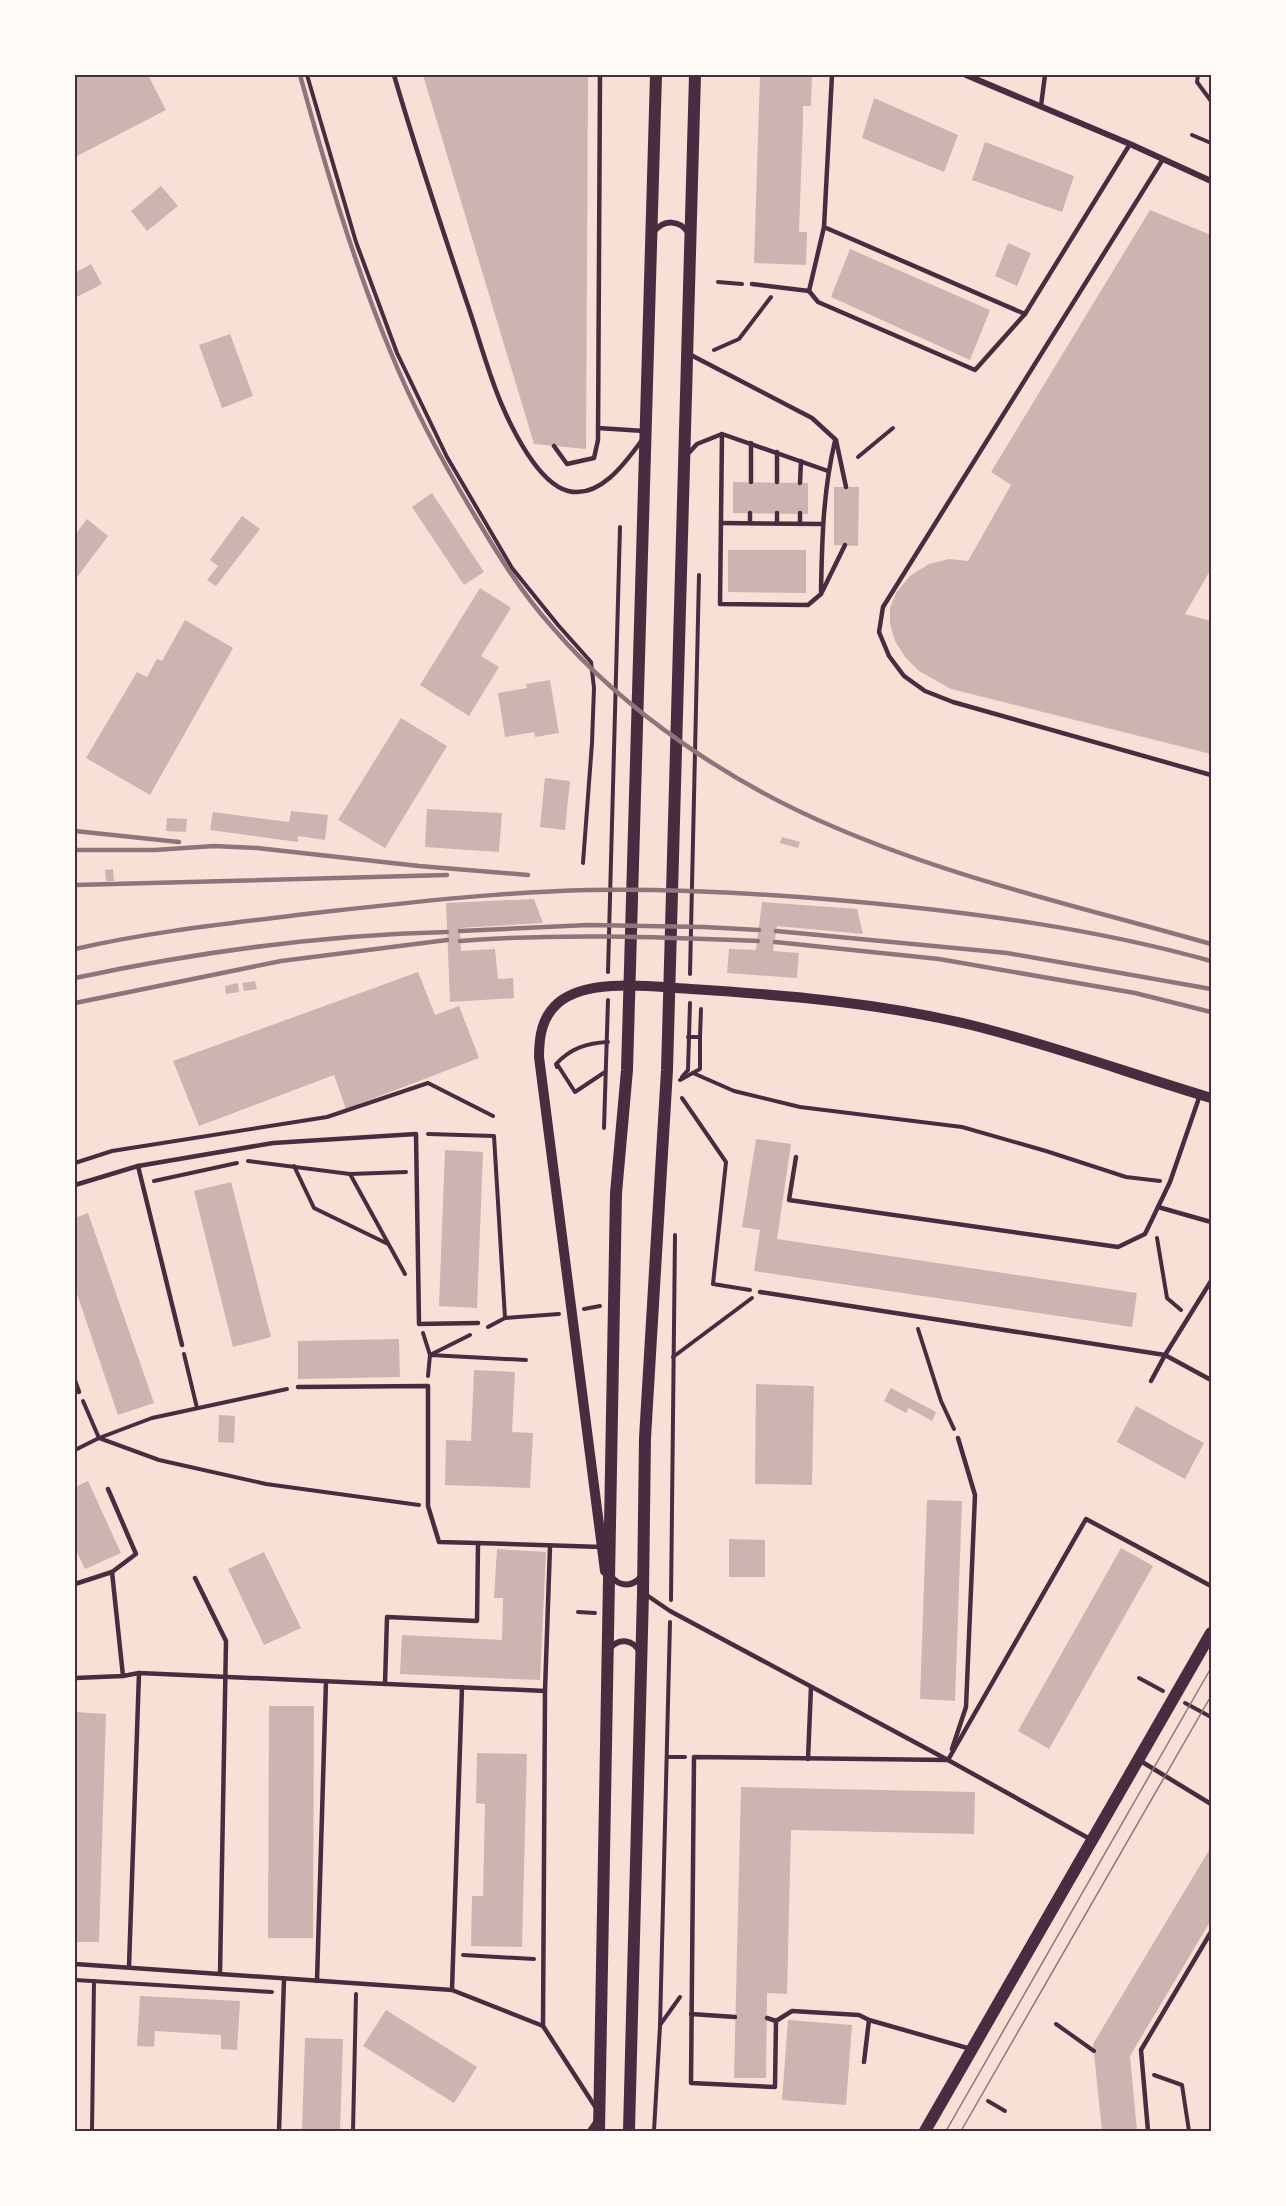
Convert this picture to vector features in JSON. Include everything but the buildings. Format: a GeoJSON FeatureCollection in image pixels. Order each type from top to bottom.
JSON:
{"type":"FeatureCollection","features":[{"type":"Feature","properties":{"kind":"main road"},"geometry":{"type":"LineString","coordinates":[[599,2131],[616,1193],[627,1070],[656,75]]}},
{"type":"Feature","properties":{"kind":"main road"},"geometry":{"type":"LineString","coordinates":[[629,2131],[642,1658],[645,1438],[667,1070],[695,75]]}},
{"type":"Feature","properties":{"kind":"main road"},"geometry":{"type":"LineString","coordinates":[[924,2131],[1211,1633]]}},
{"type":"Feature","properties":{"kind":"street"},"geometry":{"type":"LineString","coordinates":[[966,75],[1131,144],[1211,181]]}},
{"type":"Feature","properties":{"kind":"street"},"geometry":{"type":"LineString","coordinates":[[651,242],[657,228],[664,223],[672,222],[686,228],[691,243]]}},
{"type":"Feature","properties":{"kind":"street"},"geometry":{"type":"LineString","coordinates":[[608,1587],[542,1088],[539,1041],[543,1023],[559,1002],[591,989],[634,986],[772,994],[881,1007],[971,1025],[1064,1051],[1206,1096]]}},
{"type":"Feature","properties":{"kind":"street"},"geometry":{"type":"LineString","coordinates":[[608,1567],[613,1580],[626,1585],[638,1580],[644,1567]]}},
{"type":"Feature","properties":{"kind":"street"},"geometry":{"type":"LineString","coordinates":[[607,1658],[612,1645],[624,1640],[637,1646],[642,1658]]}},
{"type":"Feature","properties":{"kind":"lane"},"geometry":{"type":"LineString","coordinates":[[394,75],[421,164],[501,403],[528,454],[549,482],[568,491],[582,491],[609,479],[622,467],[644,434],[598,428]]}},
{"type":"Feature","properties":{"kind":"lane"},"geometry":{"type":"LineString","coordinates":[[554,446],[567,464],[594,459],[598,440],[600,75]]}},
{"type":"Feature","properties":{"kind":"lane"},"geometry":{"type":"LineString","coordinates":[[809,291],[824,227],[832,75]]}},
{"type":"Feature","properties":{"kind":"lane"},"geometry":{"type":"LineString","coordinates":[[1041,106],[1045,75]]}},
{"type":"Feature","properties":{"kind":"lane"},"geometry":{"type":"LineString","coordinates":[[752,284],[809,291],[818,302],[975,370],[1025,314],[1131,144]]}},
{"type":"Feature","properties":{"kind":"lane"},"geometry":{"type":"LineString","coordinates":[[1163,159],[883,607],[879,632],[889,656],[898,669],[925,691],[953,702],[1211,775]]}},
{"type":"Feature","properties":{"kind":"lane"},"geometry":{"type":"LineString","coordinates":[[824,227],[1025,314]]}},
{"type":"Feature","properties":{"kind":"lane"},"geometry":{"type":"LineString","coordinates":[[688,354],[812,418],[836,440],[846,487]]}},
{"type":"Feature","properties":{"kind":"lane"},"geometry":{"type":"LineString","coordinates":[[685,458],[697,444],[722,434],[828,471]]}},
{"type":"Feature","properties":{"kind":"lane"},"geometry":{"type":"LineString","coordinates":[[722,434],[720,604],[808,605],[821,594],[845,545]]}},
{"type":"Feature","properties":{"kind":"lane"},"geometry":{"type":"LineString","coordinates":[[821,594],[822,524],[828,471],[836,440]]}},
{"type":"Feature","properties":{"kind":"lane"},"geometry":{"type":"LineString","coordinates":[[751,443],[751,482]]}},
{"type":"Feature","properties":{"kind":"lane"},"geometry":{"type":"LineString","coordinates":[[777,452],[777,482]]}},
{"type":"Feature","properties":{"kind":"lane"},"geometry":{"type":"LineString","coordinates":[[800,483],[801,461]]}},
{"type":"Feature","properties":{"kind":"lane"},"geometry":{"type":"LineString","coordinates":[[750,513],[750,523]]}},
{"type":"Feature","properties":{"kind":"lane"},"geometry":{"type":"LineString","coordinates":[[777,513],[777,524]]}},
{"type":"Feature","properties":{"kind":"lane"},"geometry":{"type":"LineString","coordinates":[[800,513],[800,524]]}},
{"type":"Feature","properties":{"kind":"lane"},"geometry":{"type":"LineString","coordinates":[[721,523],[822,524]]}},
{"type":"Feature","properties":{"kind":"lane"},"geometry":{"type":"LineString","coordinates":[[796,1157],[789,1200],[1118,1247],[1145,1234],[1170,1182],[1193,1109],[1206,1096]]}},
{"type":"Feature","properties":{"kind":"lane"},"geometry":{"type":"LineString","coordinates":[[75,1185],[138,1166],[273,1143],[416,1134],[419,1324],[478,1323]]}},
{"type":"Feature","properties":{"kind":"lane"},"geometry":{"type":"LineString","coordinates":[[138,1166],[182,1345]]}},
{"type":"Feature","properties":{"kind":"lane"},"geometry":{"type":"LineString","coordinates":[[1158,1207],[1211,1222]]}},
{"type":"Feature","properties":{"kind":"lane"},"geometry":{"type":"LineString","coordinates":[[1152,1381],[1165,1355],[1211,1281]]}},
{"type":"Feature","properties":{"kind":"lane"},"geometry":{"type":"LineString","coordinates":[[760,1292],[1165,1355],[1211,1380]]}},
{"type":"Feature","properties":{"kind":"lane"},"geometry":{"type":"LineString","coordinates":[[75,1381],[79,1392]]}},
{"type":"Feature","properties":{"kind":"lane"},"geometry":{"type":"LineString","coordinates":[[298,1387],[428,1386],[428,1506],[439,1542],[602,1547]]}},
{"type":"Feature","properties":{"kind":"lane"},"geometry":{"type":"LineString","coordinates":[[948,1760],[966,1707],[975,1495],[958,1438]]}},
{"type":"Feature","properties":{"kind":"lane"},"geometry":{"type":"LineString","coordinates":[[75,1584],[112,1572],[136,1554],[108,1489]]}},
{"type":"Feature","properties":{"kind":"lane"},"geometry":{"type":"LineString","coordinates":[[948,1760],[1086,1519],[1211,1586]]}},
{"type":"Feature","properties":{"kind":"lane"},"geometry":{"type":"LineString","coordinates":[[385,1684],[387,1617],[477,1621],[478,1543]]}},
{"type":"Feature","properties":{"kind":"lane"},"geometry":{"type":"LineString","coordinates":[[550,1546],[545,1691],[543,2026],[600,2114],[589,2131]]}},
{"type":"Feature","properties":{"kind":"lane"},"geometry":{"type":"LineString","coordinates":[[112,1572],[123,1676]]}},
{"type":"Feature","properties":{"kind":"lane"},"geometry":{"type":"LineString","coordinates":[[195,1578],[226,1641],[220,1974]]}},
{"type":"Feature","properties":{"kind":"lane"},"geometry":{"type":"LineString","coordinates":[[643,1593],[670,1611],[1092,1840]]}},
{"type":"Feature","properties":{"kind":"lane"},"geometry":{"type":"LineString","coordinates":[[75,1678],[139,1673],[545,1691]]}},
{"type":"Feature","properties":{"kind":"lane"},"geometry":{"type":"LineString","coordinates":[[129,1967],[139,1673]]}},
{"type":"Feature","properties":{"kind":"lane"},"geometry":{"type":"LineString","coordinates":[[317,1981],[326,1681]]}},
{"type":"Feature","properties":{"kind":"lane"},"geometry":{"type":"LineString","coordinates":[[452,1990],[462,1687]]}},
{"type":"Feature","properties":{"kind":"lane"},"geometry":{"type":"LineString","coordinates":[[808,1759],[811,1687]]}},
{"type":"Feature","properties":{"kind":"lane"},"geometry":{"type":"LineString","coordinates":[[776,2021],[775,2087],[691,2083],[694,1757],[948,1760]]}},
{"type":"Feature","properties":{"kind":"lane"},"geometry":{"type":"LineString","coordinates":[[1139,1760],[1211,1804]]}},
{"type":"Feature","properties":{"kind":"lane"},"geometry":{"type":"LineString","coordinates":[[1148,2131],[1141,2050],[1211,1932]]}},
{"type":"Feature","properties":{"kind":"lane"},"geometry":{"type":"LineString","coordinates":[[75,1964],[452,1990],[543,2026]]}},
{"type":"Feature","properties":{"kind":"lane"},"geometry":{"type":"LineString","coordinates":[[279,2131],[284,1979]]}},
{"type":"Feature","properties":{"kind":"lane"},"geometry":{"type":"LineString","coordinates":[[776,2021],[792,2011],[859,2015],[869,2020],[971,2049]]}},
{"type":"Feature","properties":{"kind":"lane"},"geometry":{"type":"LineString","coordinates":[[691,2014],[735,2017]]}},
{"type":"Feature","properties":{"kind":"lane"},"geometry":{"type":"LineString","coordinates":[[767,2018],[776,2021]]}},
{"type":"Feature","properties":{"kind":"lane"},"geometry":{"type":"LineString","coordinates":[[864,2062],[869,2020]]}},
{"type":"Feature","properties":{"kind":"path"},"geometry":{"type":"LineString","coordinates":[[307,75],[356,242],[397,353],[432,426],[447,457],[512,568],[591,662],[594,688],[593,732],[583,863]]}},
{"type":"Feature","properties":{"kind":"path"},"geometry":{"type":"LineString","coordinates":[[1198,75],[1197,82],[1211,101]]}},
{"type":"Feature","properties":{"kind":"path"},"geometry":{"type":"LineString","coordinates":[[1192,135],[1211,142]]}},
{"type":"Feature","properties":{"kind":"path"},"geometry":{"type":"LineString","coordinates":[[718,282],[752,284]]}},
{"type":"Feature","properties":{"kind":"path"},"geometry":{"type":"LineString","coordinates":[[714,350],[740,339],[778,287]]}},
{"type":"Feature","properties":{"kind":"path"},"geometry":{"type":"LineString","coordinates":[[858,457],[892,428]]}},
{"type":"Feature","properties":{"kind":"path"},"geometry":{"type":"LineString","coordinates":[[608,975],[620,527]]}},
{"type":"Feature","properties":{"kind":"path"},"geometry":{"type":"LineString","coordinates":[[690,976],[699,575]]}},
{"type":"Feature","properties":{"kind":"path"},"geometry":{"type":"LineString","coordinates":[[608,999],[606,1071],[576,1092],[556,1064],[572,1050],[591,1043],[609,1042]]}},
{"type":"Feature","properties":{"kind":"path"},"geometry":{"type":"LineString","coordinates":[[688,1070],[690,999]]}},
{"type":"Feature","properties":{"kind":"path"},"geometry":{"type":"LineString","coordinates":[[677,1082],[700,1069],[700,1009]]}},
{"type":"Feature","properties":{"kind":"path"},"geometry":{"type":"LineString","coordinates":[[682,1037],[700,1037]]}},
{"type":"Feature","properties":{"kind":"path"},"geometry":{"type":"LineString","coordinates":[[693,1073],[734,1091],[800,1107],[962,1127],[1046,1150],[1126,1177],[1170,1182]]}},
{"type":"Feature","properties":{"kind":"path"},"geometry":{"type":"LineString","coordinates":[[75,1163],[112,1150],[327,1117],[428,1083],[493,1116]]}},
{"type":"Feature","properties":{"kind":"path"},"geometry":{"type":"LineString","coordinates":[[677,1090],[726,1162],[713,1284],[760,1292]]}},
{"type":"Feature","properties":{"kind":"path"},"geometry":{"type":"LineString","coordinates":[[416,1134],[494,1136],[505,1318],[598,1306]]}},
{"type":"Feature","properties":{"kind":"path"},"geometry":{"type":"LineString","coordinates":[[143,1183],[250,1161],[350,1174],[417,1172]]}},
{"type":"Feature","properties":{"kind":"path"},"geometry":{"type":"LineString","coordinates":[[294,1166],[314,1208],[389,1244]]}},
{"type":"Feature","properties":{"kind":"path"},"geometry":{"type":"LineString","coordinates":[[350,1174],[419,1298]]}},
{"type":"Feature","properties":{"kind":"path"},"geometry":{"type":"LineString","coordinates":[[1156,1232],[1167,1298],[1182,1311]]}},
{"type":"Feature","properties":{"kind":"path"},"geometry":{"type":"LineString","coordinates":[[673,1357],[760,1292]]}},
{"type":"Feature","properties":{"kind":"path"},"geometry":{"type":"LineString","coordinates":[[914,1316],[941,1401],[958,1438]]}},
{"type":"Feature","properties":{"kind":"path"},"geometry":{"type":"LineString","coordinates":[[419,1324],[430,1355],[428,1386]]}},
{"type":"Feature","properties":{"kind":"path"},"geometry":{"type":"LineString","coordinates":[[182,1345],[197,1408]]}},
{"type":"Feature","properties":{"kind":"path"},"geometry":{"type":"LineString","coordinates":[[430,1355],[526,1359]]}},
{"type":"Feature","properties":{"kind":"path"},"geometry":{"type":"LineString","coordinates":[[75,1449],[152,1418],[298,1387]]}},
{"type":"Feature","properties":{"kind":"path"},"geometry":{"type":"LineString","coordinates":[[79,1392],[99,1438],[159,1460],[266,1484],[428,1506]]}},
{"type":"Feature","properties":{"kind":"path"},"geometry":{"type":"LineString","coordinates":[[1184,1702],[1211,1717]]}},
{"type":"Feature","properties":{"kind":"path"},"geometry":{"type":"LineString","coordinates":[[453,1954],[543,1959]]}},
{"type":"Feature","properties":{"kind":"path"},"geometry":{"type":"LineString","coordinates":[[75,1980],[284,1993]]}},
{"type":"Feature","properties":{"kind":"path"},"geometry":{"type":"LineString","coordinates":[[92,2131],[94,1981]]}},
{"type":"Feature","properties":{"kind":"path"},"geometry":{"type":"LineString","coordinates":[[660,2026],[691,1981]]}},
{"type":"Feature","properties":{"kind":"path"},"geometry":{"type":"LineString","coordinates":[[353,2131],[356,1984]]}},
{"type":"Feature","properties":{"kind":"path"},"geometry":{"type":"LineString","coordinates":[[1056,2024],[1094,2051]]}},
{"type":"Feature","properties":{"kind":"path"},"geometry":{"type":"LineString","coordinates":[[1142,2070],[1182,2085],[1189,2131]]}},
{"type":"Feature","properties":{"kind":"path"},"geometry":{"type":"LineString","coordinates":[[988,2101],[1005,2111]]}},
{"type":"Feature","properties":{"kind":"tram line"},"geometry":{"type":"LineString","coordinates":[[946,2131],[1211,1668]]}},
{"type":"Feature","properties":{"kind":"tram line"},"geometry":{"type":"LineString","coordinates":[[961,2131],[1211,1696]]}},
{"type":"Feature","properties":{"kind":"railway"},"geometry":{"type":"LineString","coordinates":[[300,75],[330,181],[353,251],[391,353],[418,414],[461,492],[510,571],[541,614],[582,659],[647,717],[682,743],[757,790],[796,810],[926,862],[1068,905],[1211,944]]}},
{"type":"Feature","properties":{"kind":"railway"},"geometry":{"type":"LineString","coordinates":[[75,831],[179,842]]}},
{"type":"Feature","properties":{"kind":"railway"},"geometry":{"type":"LineString","coordinates":[[75,850],[155,850],[214,846],[257,848],[419,866],[528,875]]}},
{"type":"Feature","properties":{"kind":"railway"},"geometry":{"type":"LineString","coordinates":[[75,885],[447,875]]}},
{"type":"Feature","properties":{"kind":"railway"},"geometry":{"type":"LineString","coordinates":[[75,949],[194,928],[417,902],[555,891],[657,890],[792,896],[948,911],[1080,931],[1211,961]]}},
{"type":"Feature","properties":{"kind":"railway"},"geometry":{"type":"LineString","coordinates":[[460,931],[588,925],[759,930]]}},
{"type":"Feature","properties":{"kind":"railway"},"geometry":{"type":"LineString","coordinates":[[776,931],[1007,953],[1211,989]]}},
{"type":"Feature","properties":{"kind":"railway"},"geometry":{"type":"LineString","coordinates":[[75,978],[167,960],[260,946],[353,937],[447,932]]}},
{"type":"Feature","properties":{"kind":"railway"},"geometry":{"type":"LineString","coordinates":[[460,941],[572,936],[758,941]]}},
{"type":"Feature","properties":{"kind":"railway"},"geometry":{"type":"LineString","coordinates":[[75,1003],[281,961],[447,940]]}},
{"type":"Feature","properties":{"kind":"railway"},"geometry":{"type":"LineString","coordinates":[[775,942],[939,959],[1135,993],[1211,1012]]}}]}
